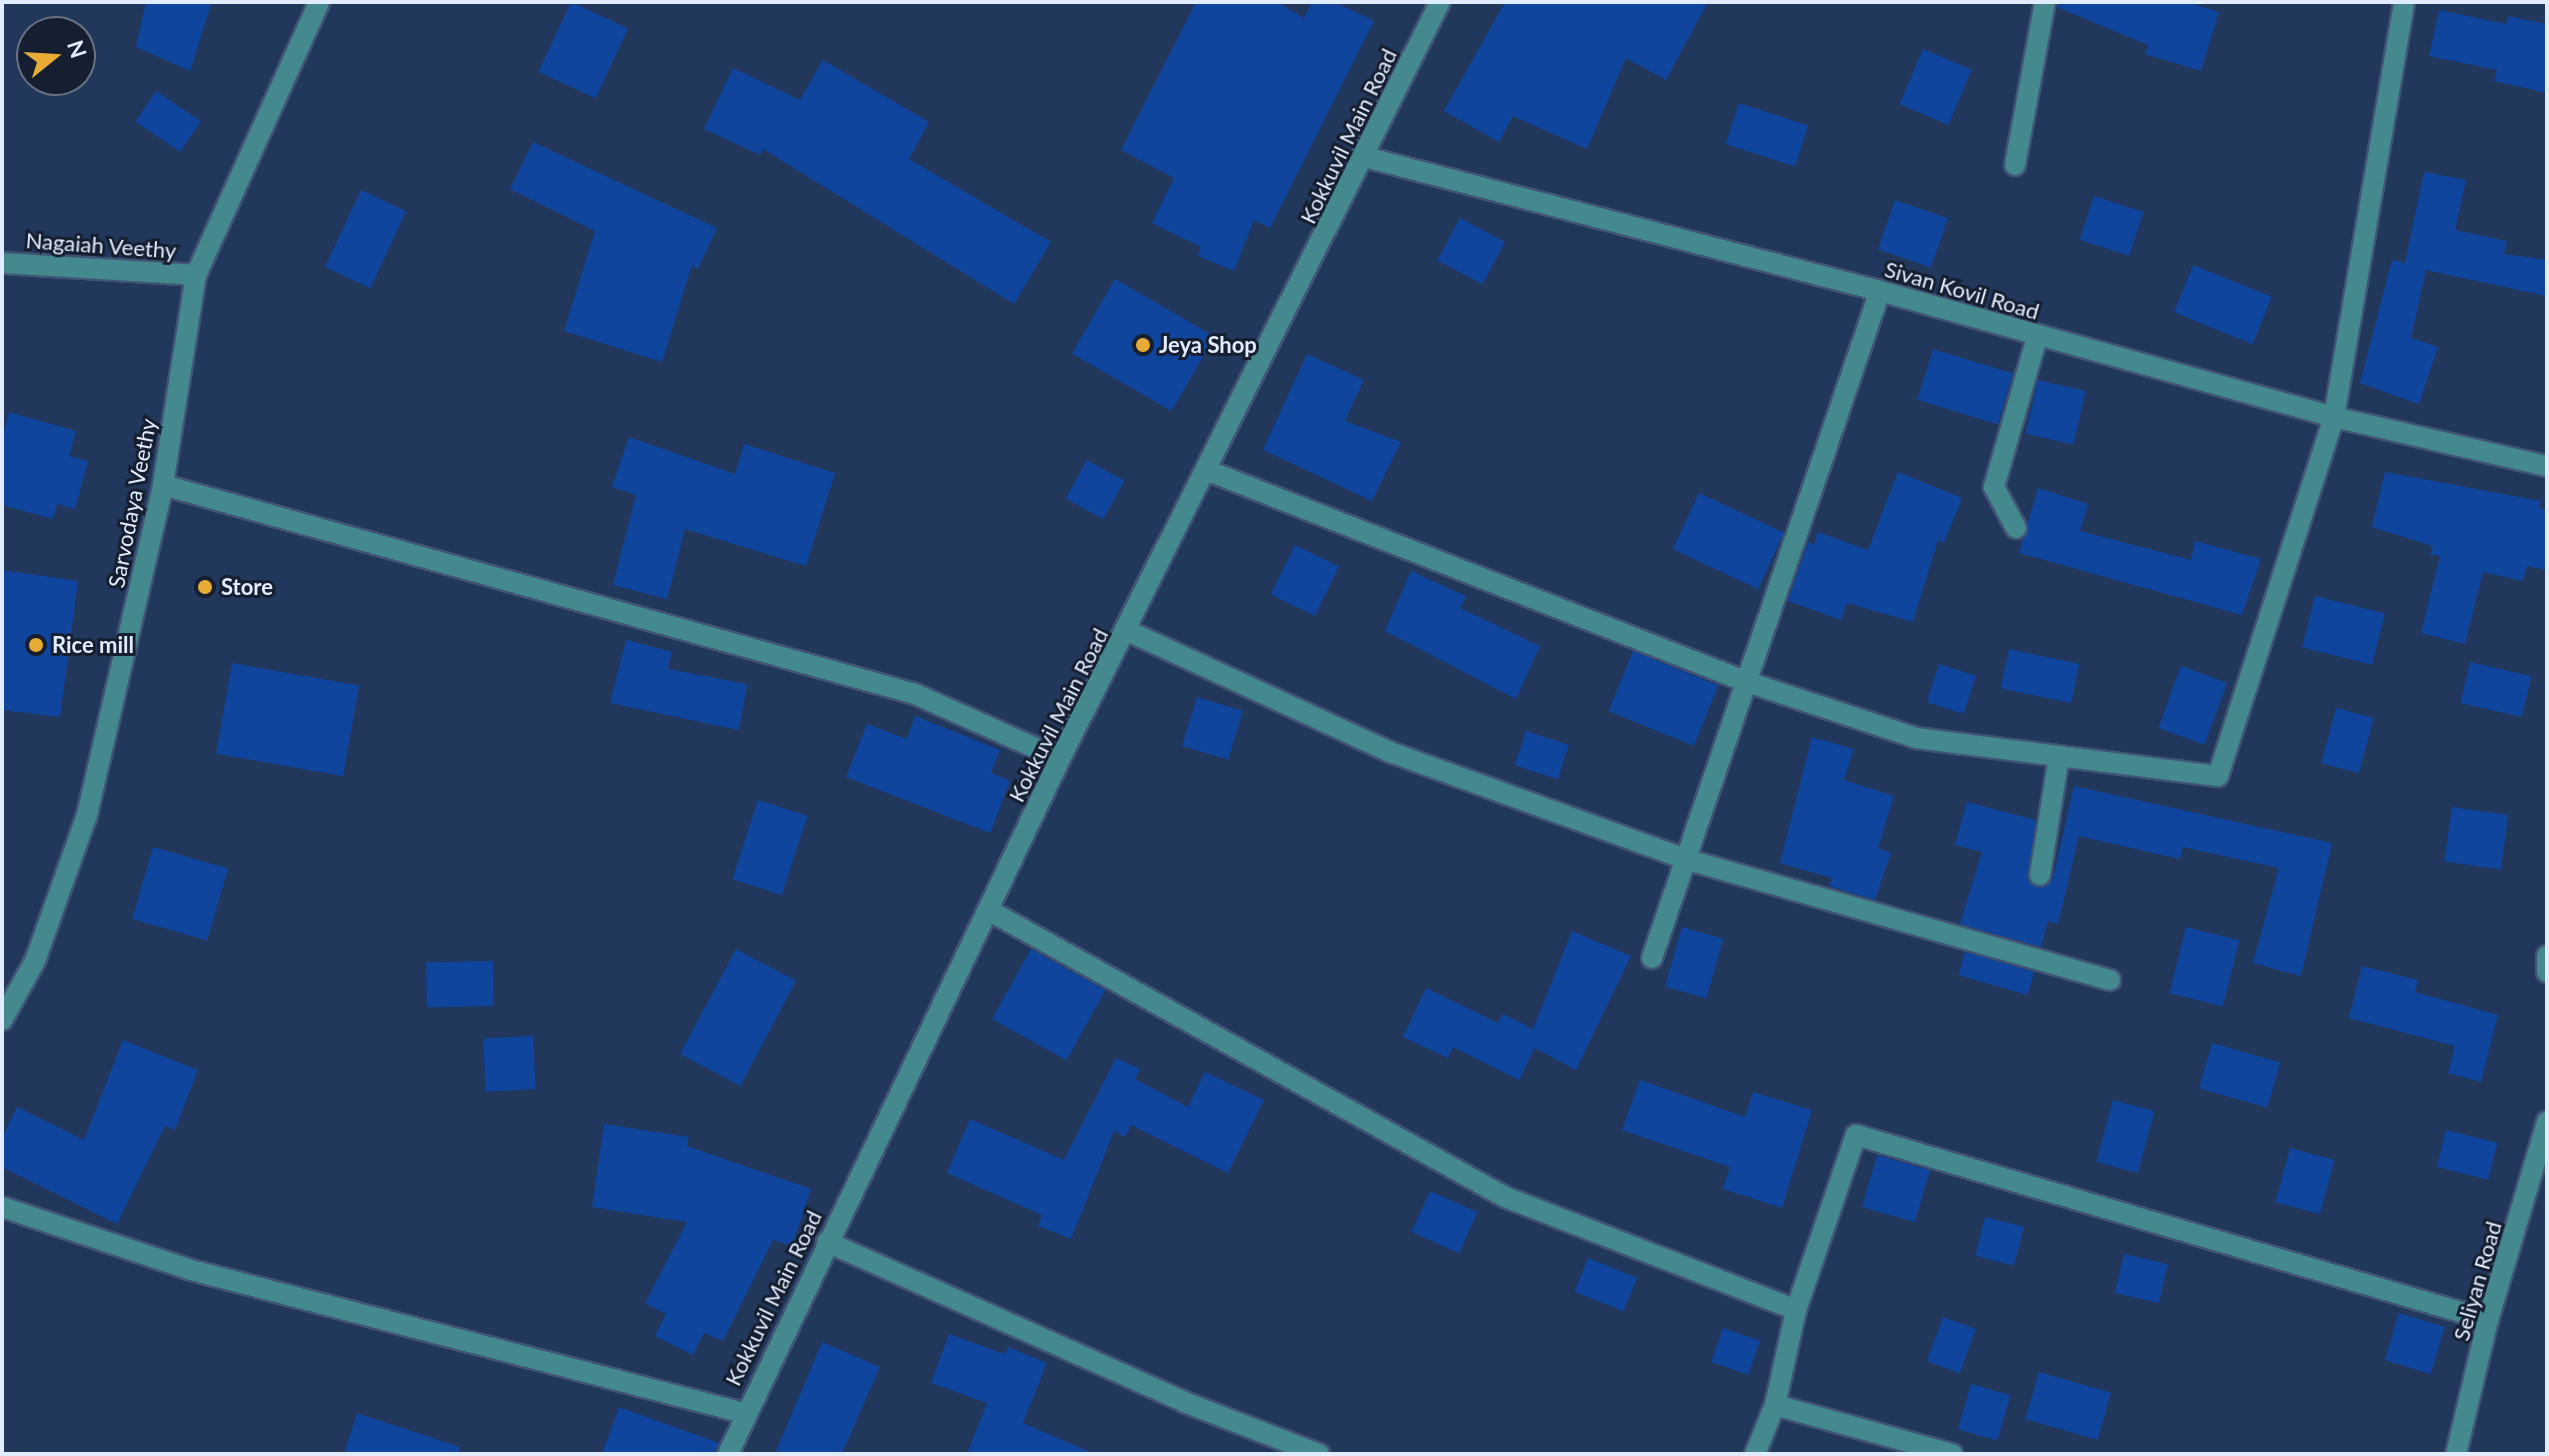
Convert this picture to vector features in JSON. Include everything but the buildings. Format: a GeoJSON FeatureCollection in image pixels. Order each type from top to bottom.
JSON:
{"type":"FeatureCollection","features":[{"type":"Feature","properties":{"kind":"street","name":"Sarvodaya Veethy"},"geometry":{"type":"LineString","coordinates":[[2,1020],[35,961],[87,815],[163,485],[196,275],[319,2]]}},
{"type":"Feature","properties":{"kind":"street","name":"Kokkuvil Main Road"},"geometry":{"type":"LineString","coordinates":[[728,1454],[744,1413],[1060,759],[1128,631],[1440,2]]}},
{"type":"Feature","properties":{"kind":"street"},"geometry":{"type":"LineString","coordinates":[[2015,165],[2045,2]]}},
{"type":"Feature","properties":{"kind":"street"},"geometry":{"type":"LineString","coordinates":[[1206,470],[1747,682],[1916,738],[2218,776],[2334,417],[2404,2]]}},
{"type":"Feature","properties":{"kind":"street","name":"Sivan Kovil Road"},"geometry":{"type":"LineString","coordinates":[[1365,157],[1880,291],[2334,417],[2547,466]]}},
{"type":"Feature","properties":{"kind":"street","name":"Nagaiah Veethy"},"geometry":{"type":"LineString","coordinates":[[2,263],[196,275]]}},
{"type":"Feature","properties":{"kind":"street"},"geometry":{"type":"LineString","coordinates":[[1652,958],[1880,291]]}},
{"type":"Feature","properties":{"kind":"street"},"geometry":{"type":"LineString","coordinates":[[2016,528],[1994,487],[2037,337]]}},
{"type":"Feature","properties":{"kind":"street"},"geometry":{"type":"LineString","coordinates":[[163,485],[915,694],[1060,759]]}},
{"type":"Feature","properties":{"kind":"street"},"geometry":{"type":"LineString","coordinates":[[1128,631],[1390,752],[1685,859],[2110,980]]}},
{"type":"Feature","properties":{"kind":"street"},"geometry":{"type":"LineString","coordinates":[[2040,875],[2059,757]]}},
{"type":"Feature","properties":{"kind":"street"},"geometry":{"type":"LineString","coordinates":[[988,910],[1505,1197],[1796,1310]]}},
{"type":"Feature","properties":{"kind":"street"},"geometry":{"type":"LineString","coordinates":[[2547,956],[2547,972]]}},
{"type":"Feature","properties":{"kind":"street","name":"Seliyan Road"},"geometry":{"type":"LineString","coordinates":[[2456,1454],[2488,1320],[2543,1162],[2547,1122]]}},
{"type":"Feature","properties":{"kind":"street"},"geometry":{"type":"LineString","coordinates":[[1755,1454],[1775,1405],[1796,1310],[1856,1135],[2488,1320]]}},
{"type":"Feature","properties":{"kind":"street"},"geometry":{"type":"LineString","coordinates":[[2,1207],[191,1270],[744,1413]]}},
{"type":"Feature","properties":{"kind":"street"},"geometry":{"type":"LineString","coordinates":[[827,1242],[1184,1402],[1319,1454]]}},
{"type":"Feature","properties":{"kind":"street"},"geometry":{"type":"LineString","coordinates":[[1775,1405],[1952,1454]]}},
{"type":"Feature","properties":{"kind":"place","name":"Jeya Shop"},"geometry":{"type":"Point","coordinates":[1143,345]}},
{"type":"Feature","properties":{"kind":"place","name":"Store"},"geometry":{"type":"Point","coordinates":[205,587]}},
{"type":"Feature","properties":{"kind":"place","name":"Rice mill"},"geometry":{"type":"Point","coordinates":[36,645]}}]}
